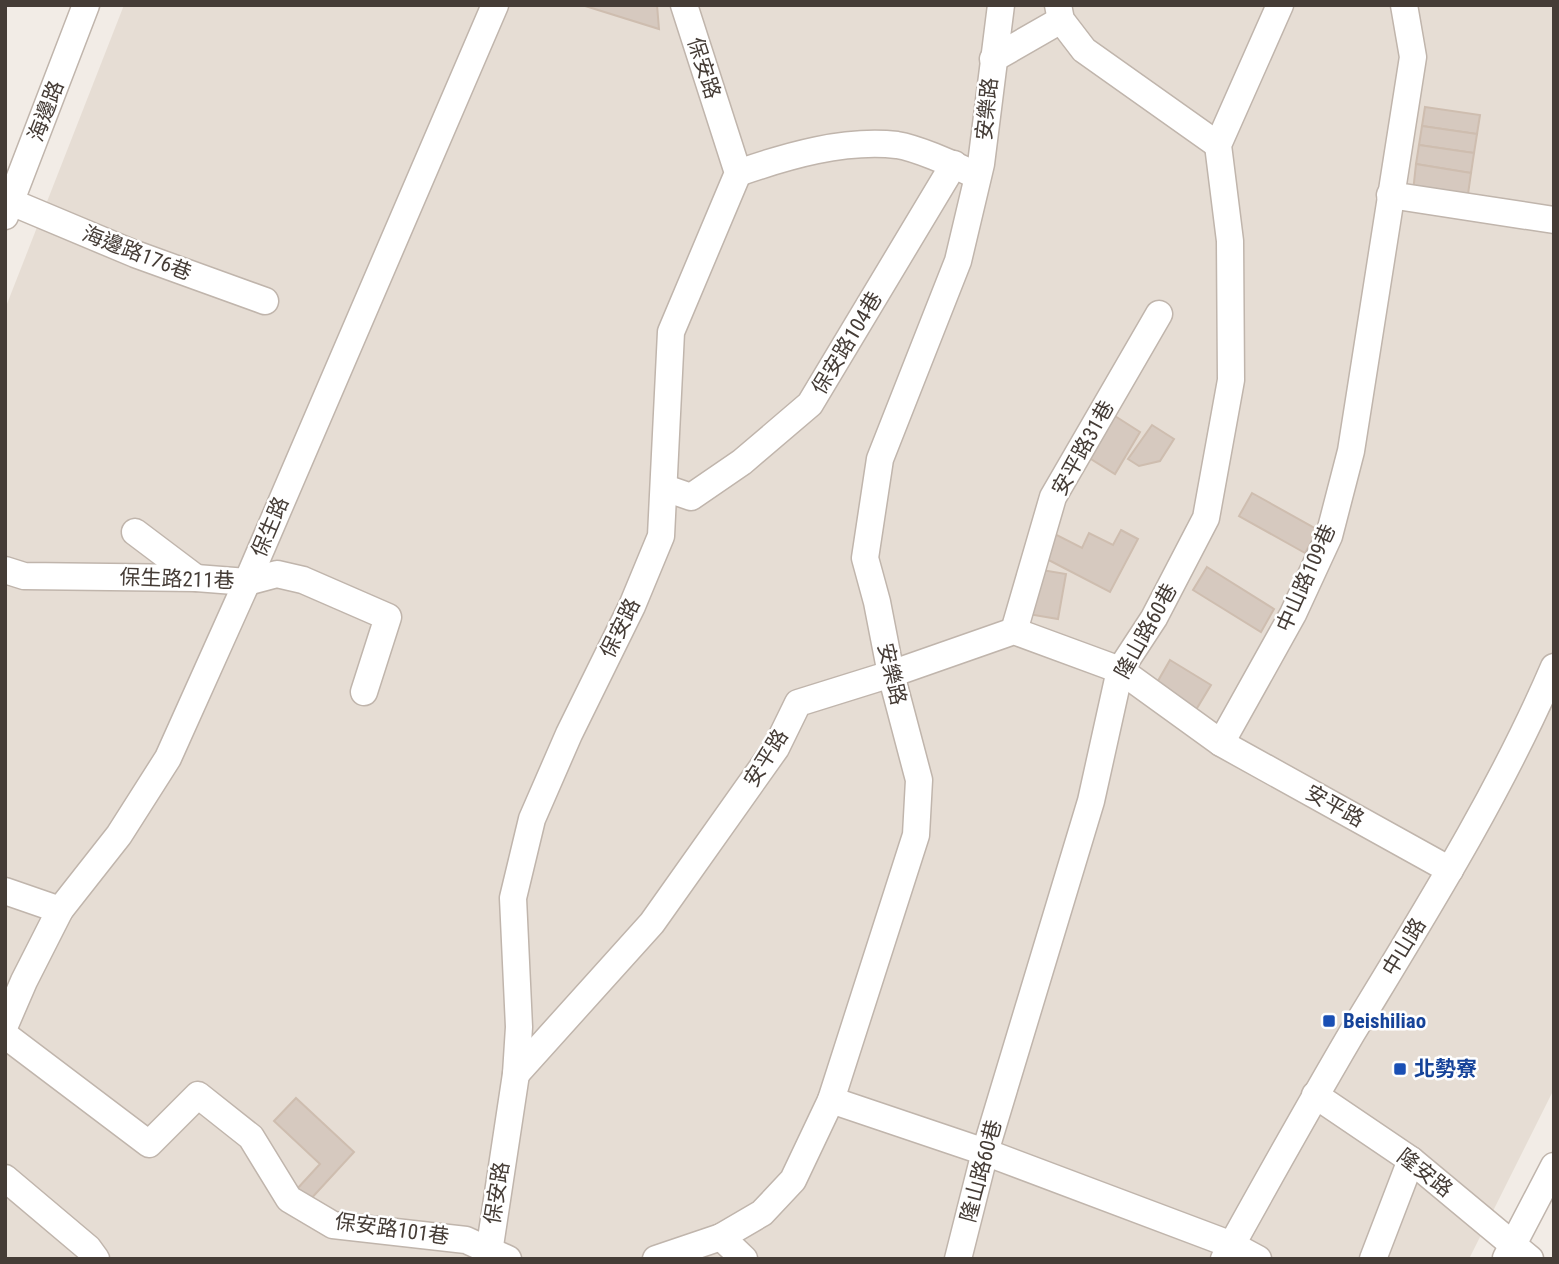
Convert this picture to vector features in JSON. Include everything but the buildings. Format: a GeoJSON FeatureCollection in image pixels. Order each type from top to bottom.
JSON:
{"type":"FeatureCollection","features":[{"type":"Feature","properties":{"kind":"street","name":"海邊路"},"geometry":{"type":"LineString","coordinates":[[8,209],[86,5]]}},
{"type":"Feature","properties":{"kind":"street","name":"保生路"},"geometry":{"type":"LineString","coordinates":[[5,1025],[60,909],[119,835],[168,758],[247,582],[495,5]]}},
{"type":"Feature","properties":{"kind":"street","name":"保安路"},"geometry":{"type":"LineString","coordinates":[[495,1256],[492,1226],[516,1074],[519,1027],[513,898],[532,819],[569,734],[632,606],[661,536],[671,332],[738,173],[684,5]]}},
{"type":"Feature","properties":{"kind":"street","name":"安樂路"},"geometry":{"type":"LineString","coordinates":[[656,1259],[721,1237],[762,1213],[793,1180],[831,1100],[916,835],[919,780],[891,674],[865,558],[880,459],[958,261],[978,177],[1001,5]]}},
{"type":"Feature","properties":{"kind":"street"},"geometry":{"type":"LineString","coordinates":[[993,59],[1060,13],[1084,50],[1217,145],[1280,5]]}},
{"type":"Feature","properties":{"kind":"street","name":"中山路109巷"},"geometry":{"type":"LineString","coordinates":[[1221,743],[1293,614],[1329,537],[1351,451],[1413,57],[1404,5]]}},
{"type":"Feature","properties":{"kind":"street"},"geometry":{"type":"LineString","coordinates":[[738,173],[795,153],[855,146],[899,145],[954,164],[978,177]]}},
{"type":"Feature","properties":{"kind":"street","name":"隆山路60巷"},"geometry":{"type":"LineString","coordinates":[[958,1259],[985,1152],[1091,801],[1120,670],[1154,618],[1206,517],[1231,380],[1230,242],[1217,145]]}},
{"type":"Feature","properties":{"kind":"street","name":"保安路104巷"},"geometry":{"type":"LineString","coordinates":[[665,488],[691,496],[742,462],[810,404],[954,164]]}},
{"type":"Feature","properties":{"kind":"street"},"geometry":{"type":"LineString","coordinates":[[1390,195],[1554,220]]}},
{"type":"Feature","properties":{"kind":"street","name":"海邊路176巷"},"geometry":{"type":"LineString","coordinates":[[8,209],[265,301]]}},
{"type":"Feature","properties":{"kind":"street","name":"安平路31巷"},"geometry":{"type":"LineString","coordinates":[[1014,631],[1054,496],[1159,314]]}},
{"type":"Feature","properties":{"kind":"street"},"geometry":{"type":"LineString","coordinates":[[135,532],[195,578]]}},
{"type":"Feature","properties":{"kind":"street","name":"保生路211巷"},"geometry":{"type":"LineString","coordinates":[[5,570],[24,576],[195,578],[247,582],[276,574],[303,580],[388,617],[364,692]]}},
{"type":"Feature","properties":{"kind":"street"},"geometry":{"type":"LineString","coordinates":[[1014,631],[1120,670],[1221,743]]}},
{"type":"Feature","properties":{"kind":"street","name":"安平路"},"geometry":{"type":"LineString","coordinates":[[516,1074],[652,923],[776,748],[798,703],[1014,631]]}},
{"type":"Feature","properties":{"kind":"street","name":"中山路"},"geometry":{"type":"LineString","coordinates":[[1228,1252],[1315,1095],[1450,870],[1539,702],[1554,667]]}},
{"type":"Feature","properties":{"kind":"street","name":"安平路"},"geometry":{"type":"LineString","coordinates":[[1221,743],[1450,870]]}},
{"type":"Feature","properties":{"kind":"street"},"geometry":{"type":"LineString","coordinates":[[5,891],[60,909]]}},
{"type":"Feature","properties":{"kind":"street","name":"保安路101巷"},"geometry":{"type":"LineString","coordinates":[[5,1035],[149,1144],[198,1095],[251,1137],[289,1199],[333,1225],[466,1240],[495,1256]]}},
{"type":"Feature","properties":{"kind":"street","name":"隆安路"},"geometry":{"type":"LineString","coordinates":[[1315,1095],[1411,1160],[1516,1254]]}},
{"type":"Feature","properties":{"kind":"street"},"geometry":{"type":"LineString","coordinates":[[831,1100],[985,1152],[1228,1252],[1258,1259]]}},
{"type":"Feature","properties":{"kind":"street"},"geometry":{"type":"LineString","coordinates":[[1373,1259],[1411,1160]]}},
{"type":"Feature","properties":{"kind":"street"},"geometry":{"type":"LineString","coordinates":[[1516,1254],[1554,1166]]}},
{"type":"Feature","properties":{"kind":"street"},"geometry":{"type":"LineString","coordinates":[[5,1178],[88,1248],[96,1259]]}},
{"type":"Feature","properties":{"kind":"street"},"geometry":{"type":"LineString","coordinates":[[721,1237],[744,1259]]}},
{"type":"Feature","properties":{"kind":"shaded area"},"geometry":{"type":"Polygon","coordinates":[[[124,5],[1554,5],[1554,1089],[1469,1259],[5,1259],[5,309],[124,5]]]}},
{"type":"Feature","properties":{"kind":"place","name":"Beishiliao"},"geometry":{"type":"Point","coordinates":[1329,1021]}},
{"type":"Feature","properties":{"kind":"place","name":"北勢寮"},"geometry":{"type":"Point","coordinates":[1400,1069]}}]}
